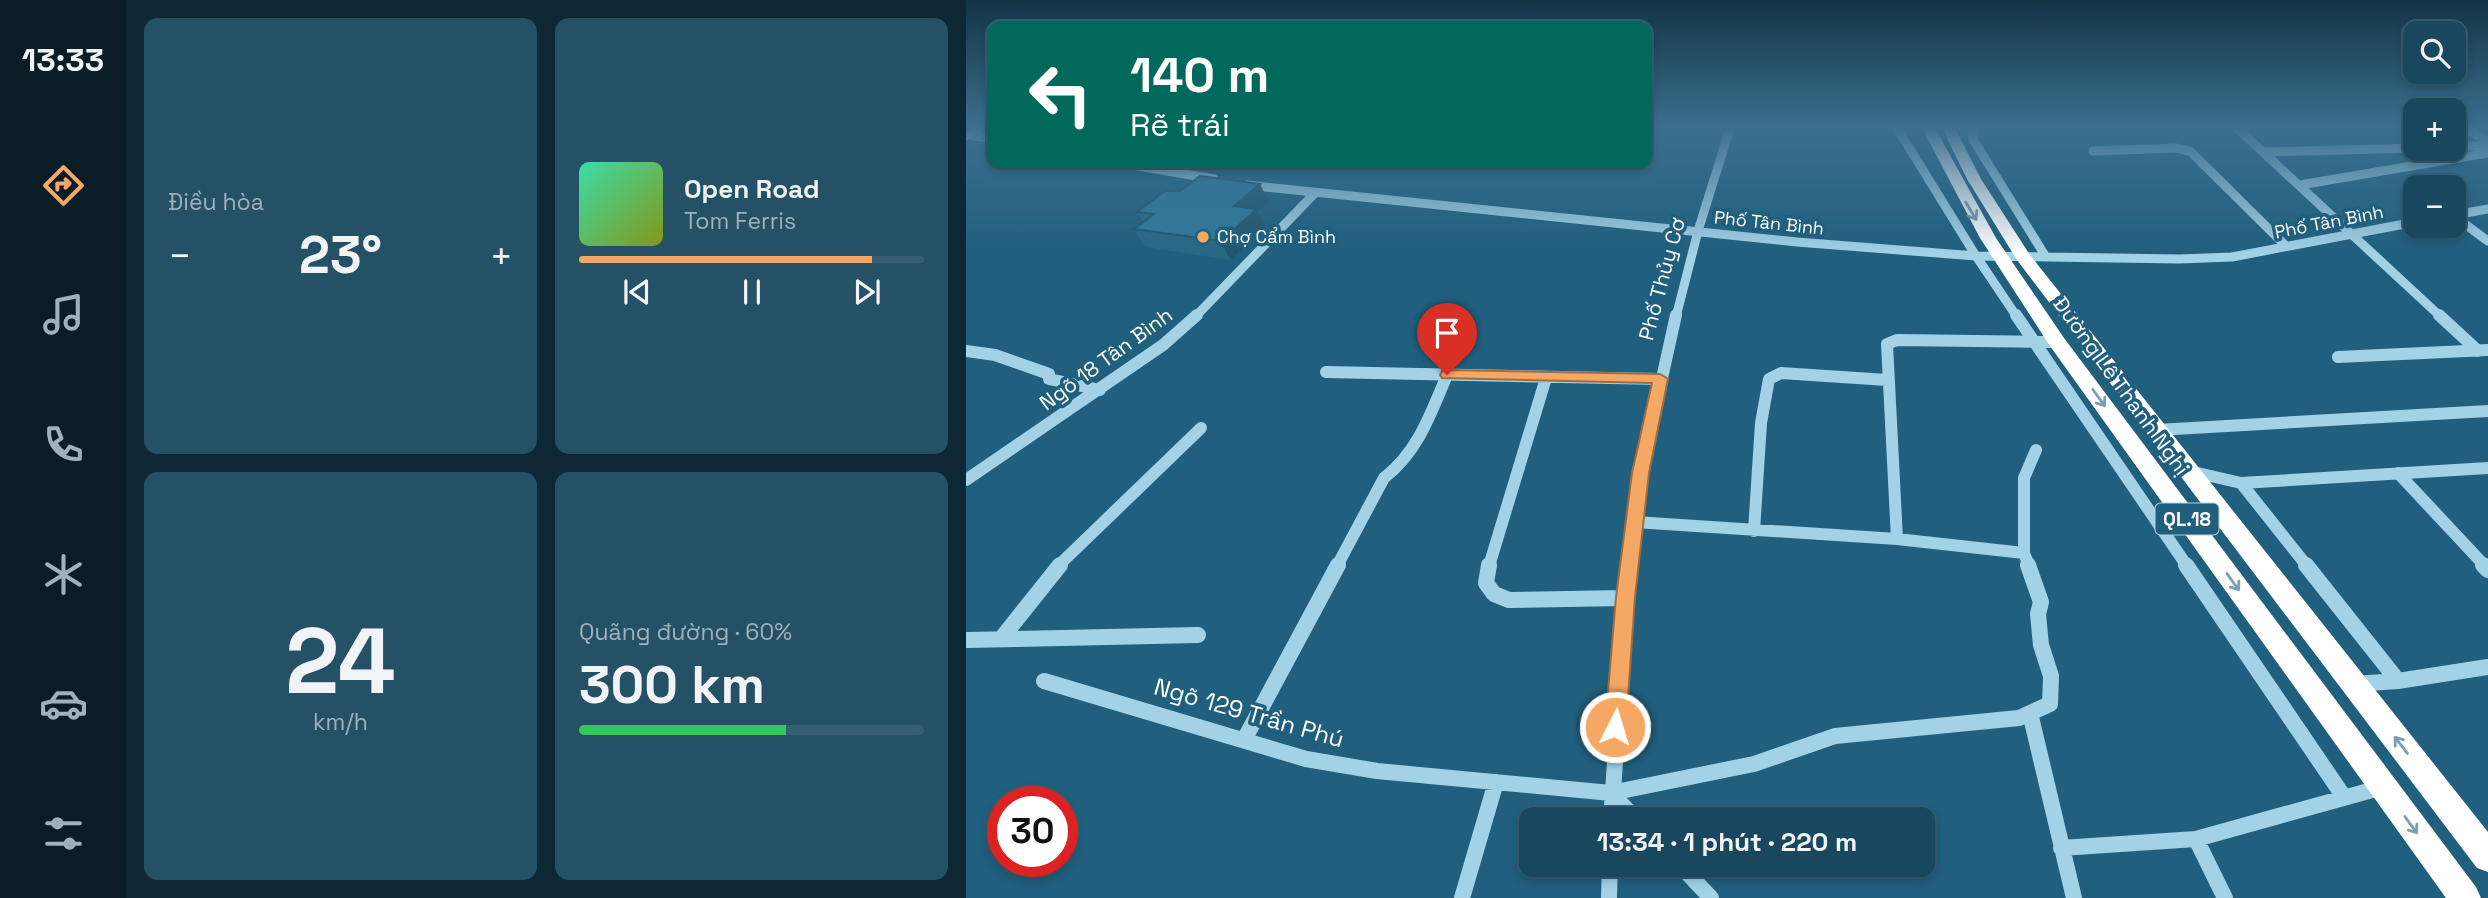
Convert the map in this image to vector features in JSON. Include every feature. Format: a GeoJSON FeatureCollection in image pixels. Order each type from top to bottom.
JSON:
{"type":"FeatureCollection","features":[{"type":"Feature","properties":{"kind":"highway","name":"Đường Lê Thanh Nghị"},"geometry":{"type":"LineString","coordinates":[[1948,170],[1987,256],[2057,342],[2465,898]]}},
{"type":"Feature","properties":{"kind":"highway","name":"Đường Lê Thanh Nghị"},"geometry":{"type":"LineString","coordinates":[[1969,170],[2023,257],[2488,858]]}},
{"type":"Feature","properties":{"kind":"street"},"geometry":{"type":"LineString","coordinates":[[1161,170],[1226,181]]}},
{"type":"Feature","properties":{"kind":"street","name":"Phố Thủy Cơ"},"geometry":{"type":"LineString","coordinates":[[1611,807],[1625,597],[1641,473],[1660,379],[1698,231],[1717,170]]}},
{"type":"Feature","properties":{"kind":"street"},"geometry":{"type":"LineString","coordinates":[[1926,170],[1987,256],[2034,342],[2344,797]]}},
{"type":"Feature","properties":{"kind":"street"},"geometry":{"type":"LineString","coordinates":[[1992,170],[2046,257]]}},
{"type":"Feature","properties":{"kind":"street"},"geometry":{"type":"LineString","coordinates":[[2209,170],[2286,246]]}},
{"type":"Feature","properties":{"kind":"street"},"geometry":{"type":"LineString","coordinates":[[2282,170],[2483,351]]}},
{"type":"Feature","properties":{"kind":"street"},"geometry":{"type":"LineString","coordinates":[[2300,186],[2392,170]]}},
{"type":"Feature","properties":{"kind":"street","name":"Phố Tân Bình"},"geometry":{"type":"LineString","coordinates":[[1239,184],[1698,231],[1987,256],[2179,259],[2232,257],[2403,224]]}},
{"type":"Feature","properties":{"kind":"street","name":"Ngõ 18 Tân Bình"},"geometry":{"type":"LineString","coordinates":[[966,480],[1163,345],[1192,320],[1315,193]]}},
{"type":"Feature","properties":{"kind":"street"},"geometry":{"type":"LineString","coordinates":[[2466,214],[2488,209]]}},
{"type":"Feature","properties":{"kind":"street"},"geometry":{"type":"LineString","coordinates":[[2466,225],[2488,241]]}},
{"type":"Feature","properties":{"kind":"street"},"geometry":{"type":"LineString","coordinates":[[1897,539],[1885,353],[1890,341],[2057,342]]}},
{"type":"Feature","properties":{"kind":"street"},"geometry":{"type":"LineString","coordinates":[[966,351],[995,355],[1049,374],[1049,379],[1100,390]]}},
{"type":"Feature","properties":{"kind":"street"},"geometry":{"type":"LineString","coordinates":[[2338,356],[2483,351]]}},
{"type":"Feature","properties":{"kind":"street"},"geometry":{"type":"LineString","coordinates":[[1326,372],[1660,379]]}},
{"type":"Feature","properties":{"kind":"street"},"geometry":{"type":"LineString","coordinates":[[1754,531],[1761,423],[1769,379],[1781,373],[1887,380]]}},
{"type":"Feature","properties":{"kind":"street"},"geometry":{"type":"LineString","coordinates":[[1244,740],[1384,478],[1398,469],[1414,448],[1447,375]]}},
{"type":"Feature","properties":{"kind":"street"},"geometry":{"type":"LineString","coordinates":[[1546,377],[1489,563],[1486,583],[1494,594],[1509,600],[1625,597]]}},
{"type":"Feature","properties":{"kind":"street"},"geometry":{"type":"LineString","coordinates":[[2157,430],[2488,411]]}},
{"type":"Feature","properties":{"kind":"street"},"geometry":{"type":"LineString","coordinates":[[1001,639],[1047,578],[1201,428]]}},
{"type":"Feature","properties":{"kind":"street"},"geometry":{"type":"LineString","coordinates":[[2036,450],[2024,478],[2024,553],[2041,602],[2038,614],[2040,645],[2051,676],[2050,704],[2030,713],[2074,898]]}},
{"type":"Feature","properties":{"kind":"street"},"geometry":{"type":"LineString","coordinates":[[2188,471],[2241,483],[2488,467]]}},
{"type":"Feature","properties":{"kind":"street"},"geometry":{"type":"LineString","coordinates":[[2398,473],[2488,570]]}},
{"type":"Feature","properties":{"kind":"street"},"geometry":{"type":"LineString","coordinates":[[2241,483],[2398,681]]}},
{"type":"Feature","properties":{"kind":"street"},"geometry":{"type":"LineString","coordinates":[[1635,522],[1897,539],[2024,553]]}},
{"type":"Feature","properties":{"kind":"street"},"geometry":{"type":"LineString","coordinates":[[966,640],[1198,635]]}},
{"type":"Feature","properties":{"kind":"street"},"geometry":{"type":"LineString","coordinates":[[2354,684],[2398,681],[2488,667]]}},
{"type":"Feature","properties":{"kind":"street","name":"Ngõ 129 Trần Phú"},"geometry":{"type":"LineString","coordinates":[[1044,681],[1306,759],[1377,771],[1611,793],[1754,764],[1835,736],[2019,718],[2030,713]]}},
{"type":"Feature","properties":{"kind":"street"},"geometry":{"type":"LineString","coordinates":[[1462,898],[1496,782]]}},
{"type":"Feature","properties":{"kind":"street"},"geometry":{"type":"LineString","coordinates":[[2061,848],[2196,839],[2383,787]]}},
{"type":"Feature","properties":{"kind":"street"},"geometry":{"type":"LineString","coordinates":[[1611,793],[1624,807]]}},
{"type":"Feature","properties":{"kind":"street"},"geometry":{"type":"LineString","coordinates":[[2196,839],[2225,898]]}},
{"type":"Feature","properties":{"kind":"street"},"geometry":{"type":"LineString","coordinates":[[1609,898],[1610,877]]}},
{"type":"Feature","properties":{"kind":"street"},"geometry":{"type":"LineString","coordinates":[[1691,877],[1711,898]]}},
{"type":"Feature","properties":{"kind":"building"},"geometry":{"type":"Polygon","coordinates":[[[1200,176],[1260,184],[1234,206],[1257,209],[1221,241],[1134,229],[1154,214],[1137,212],[1165,191],[1180,191],[1200,176]]]}},
{"type":"Feature","properties":{"kind":"place","name":"Chợ Cẩm Bình"},"geometry":{"type":"Point","coordinates":[1203,237]}},
{"type":"Feature","properties":{"kind":"route"},"geometry":{"type":"LineString","coordinates":[[1447,375],[1660,379],[1641,473],[1625,597],[1615,727]]}}]}
